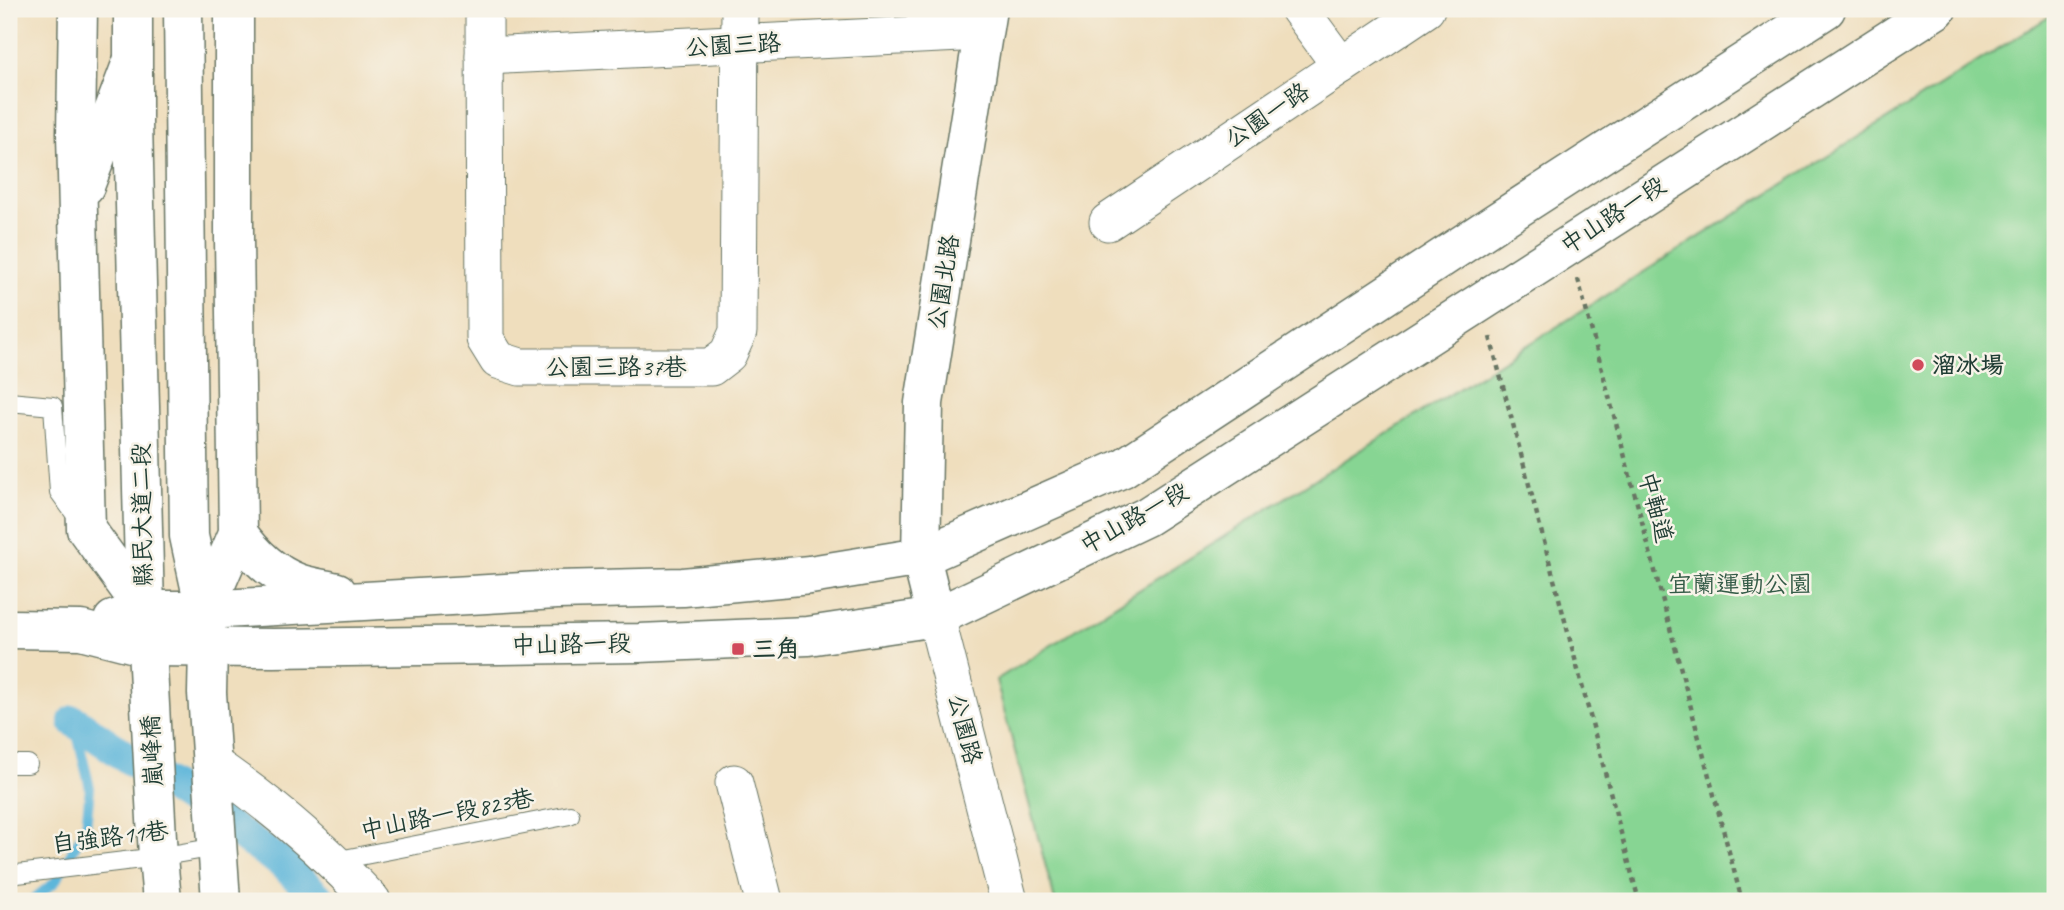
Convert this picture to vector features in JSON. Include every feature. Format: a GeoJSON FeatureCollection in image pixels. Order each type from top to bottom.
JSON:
{"type":"FeatureCollection","features":[{"type":"Feature","properties":{"kind":"street"},"geometry":{"type":"LineString","coordinates":[[78,9],[76,134],[86,529]]}},
{"type":"Feature","properties":{"kind":"street","name":"縣民大道二段"},"geometry":{"type":"LineString","coordinates":[[133,9],[145,610]]}},
{"type":"Feature","properties":{"kind":"street","name":"縣民大道二段"},"geometry":{"type":"LineString","coordinates":[[183,9],[188,536],[205,610],[208,648],[206,693],[213,774]]}},
{"type":"Feature","properties":{"kind":"street","name":"縣民大道二段"},"geometry":{"type":"LineString","coordinates":[[205,610],[239,533],[234,239],[234,9]]}},
{"type":"Feature","properties":{"kind":"street","name":"公園三路37巷"},"geometry":{"type":"LineString","coordinates":[[484,9],[485,338],[498,360],[520,367],[711,367],[728,354],[738,332],[740,9]]}},
{"type":"Feature","properties":{"kind":"street"},"geometry":{"type":"LineString","coordinates":[[1299,9],[1340,66]]}},
{"type":"Feature","properties":{"kind":"street","name":"公園一路"},"geometry":{"type":"LineString","coordinates":[[1108,222],[1426,9]]}},
{"type":"Feature","properties":{"kind":"street","name":"中山路一段"},"geometry":{"type":"LineString","coordinates":[[81,629],[145,610],[205,610],[557,590],[683,587],[810,575],[921,557],[1123,468],[1483,230],[1826,9]]}},
{"type":"Feature","properties":{"kind":"street","name":"中山路一段"},"geometry":{"type":"LineString","coordinates":[[81,629],[148,648],[208,648],[678,641],[808,636],[936,617],[1146,517],[1937,9]]}},
{"type":"Feature","properties":{"kind":"street","name":"公園三路"},"geometry":{"type":"LineString","coordinates":[[484,56],[740,45],[985,21]]}},
{"type":"Feature","properties":{"kind":"street","name":"公園北路"},"geometry":{"type":"LineString","coordinates":[[921,557],[924,403],[985,21]]}},
{"type":"Feature","properties":{"kind":"street"},"geometry":{"type":"LineString","coordinates":[[78,204],[133,60]]}},
{"type":"Feature","properties":{"kind":"street","name":"縣民大道二段"},"geometry":{"type":"LineString","coordinates":[[86,529],[145,610]]}},
{"type":"Feature","properties":{"kind":"street"},"geometry":{"type":"LineString","coordinates":[[239,533],[252,551],[282,575],[298,583],[369,600]]}},
{"type":"Feature","properties":{"kind":"street","name":"公園路"},"geometry":{"type":"LineString","coordinates":[[921,557],[1009,901]]}},
{"type":"Feature","properties":{"kind":"street","name":"嵐峰橋"},"geometry":{"type":"LineString","coordinates":[[145,610],[162,901]]}},
{"type":"Feature","properties":{"kind":"street"},"geometry":{"type":"LineString","coordinates":[[16,622],[81,629]]}},
{"type":"Feature","properties":{"kind":"street"},"geometry":{"type":"LineString","coordinates":[[213,774],[221,901]]}},
{"type":"Feature","properties":{"kind":"street"},"geometry":{"type":"LineString","coordinates":[[213,774],[283,816],[334,861],[372,901]]}},
{"type":"Feature","properties":{"kind":"street"},"geometry":{"type":"LineString","coordinates":[[734,783],[764,901]]}},
{"type":"Feature","properties":{"kind":"lane"},"geometry":{"type":"LineString","coordinates":[[9,402],[53,406],[59,492],[86,529]]}},
{"type":"Feature","properties":{"kind":"lane"},"geometry":{"type":"LineString","coordinates":[[9,764],[27,764]]}},
{"type":"Feature","properties":{"kind":"lane","name":"中山路一段823巷"},"geometry":{"type":"LineString","coordinates":[[334,861],[570,815]]}},
{"type":"Feature","properties":{"kind":"lane","name":"自強路11巷"},"geometry":{"type":"LineString","coordinates":[[9,875],[217,847]]}},
{"type":"Feature","properties":{"kind":"path","name":"中軸道"},"geometry":{"type":"LineString","coordinates":[[1569,243],[1742,901]]}},
{"type":"Feature","properties":{"kind":"path"},"geometry":{"type":"LineString","coordinates":[[1481,300],[1639,901]]}},
{"type":"Feature","properties":{"kind":"green space","name":"宜蘭運動公園"},"geometry":{"type":"Polygon","coordinates":[[[2055,13],[2055,901],[1055,901],[996,680],[2055,13]]]}},
{"type":"Feature","properties":{"kind":"waterway"},"geometry":{"type":"LineString","coordinates":[[31,901],[55,882],[86,827],[90,788],[74,721]]}},
{"type":"Feature","properties":{"kind":"waterway"},"geometry":{"type":"LineString","coordinates":[[74,721],[282,863],[322,901]]}},
{"type":"Feature","properties":{"kind":"place","name":"溜冰場"},"geometry":{"type":"Point","coordinates":[1918,365]}},
{"type":"Feature","properties":{"kind":"place","name":"三角"},"geometry":{"type":"Point","coordinates":[738,649]}}]}
